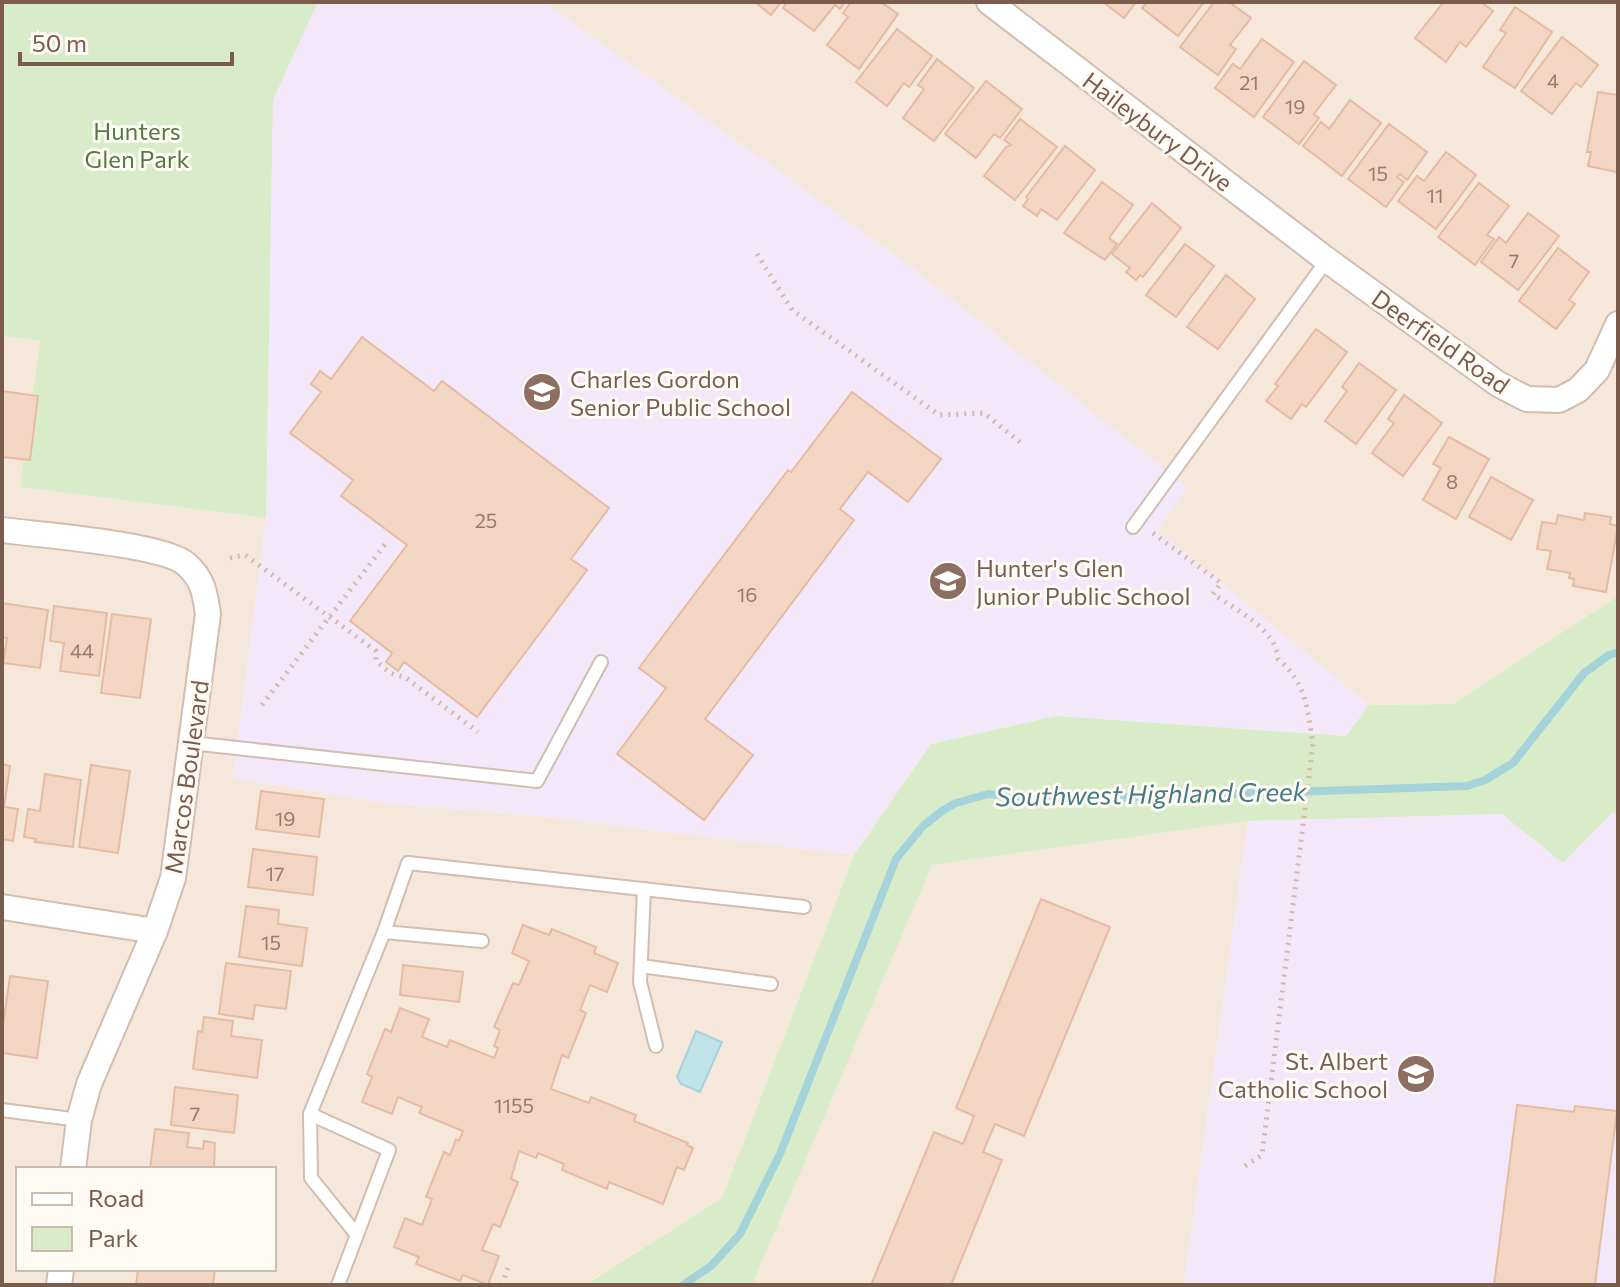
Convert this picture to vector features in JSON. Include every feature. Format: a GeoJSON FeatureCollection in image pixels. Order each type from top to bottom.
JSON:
{"type":"FeatureCollection","features":[{"type":"Feature","properties":{"kind":"street","name":"Haileybury Drive"},"geometry":{"type":"LineString","coordinates":[[989,2],[1327,260]]}},
{"type":"Feature","properties":{"kind":"street","name":"Deerfield Road"},"geometry":{"type":"LineString","coordinates":[[1327,260],[1467,364],[1527,399],[1559,400],[1578,390],[1597,370],[1618,324]]}},
{"type":"Feature","properties":{"kind":"street","name":"Marcos Boulevard"},"geometry":{"type":"LineString","coordinates":[[2,530],[158,551],[185,563],[204,585],[208,614],[173,878],[155,931],[89,1084],[79,1120],[73,1167]]}},
{"type":"Feature","properties":{"kind":"street"},"geometry":{"type":"LineString","coordinates":[[2,907],[155,931]]}},
{"type":"Feature","properties":{"kind":"lane"},"geometry":{"type":"LineString","coordinates":[[1133,527],[1327,260]]}},
{"type":"Feature","properties":{"kind":"lane"},"geometry":{"type":"LineString","coordinates":[[191,743],[537,781],[601,662]]}},
{"type":"Feature","properties":{"kind":"lane"},"geometry":{"type":"LineString","coordinates":[[357,1235],[311,1178],[310,1114],[384,932],[408,863],[804,907]]}},
{"type":"Feature","properties":{"kind":"lane"},"geometry":{"type":"LineString","coordinates":[[644,889],[640,982],[656,1046]]}},
{"type":"Feature","properties":{"kind":"lane"},"geometry":{"type":"LineString","coordinates":[[384,932],[482,941]]}},
{"type":"Feature","properties":{"kind":"lane"},"geometry":{"type":"LineString","coordinates":[[641,966],[771,984]]}},
{"type":"Feature","properties":{"kind":"lane"},"geometry":{"type":"LineString","coordinates":[[2,1110],[79,1120]]}},
{"type":"Feature","properties":{"kind":"lane"},"geometry":{"type":"LineString","coordinates":[[310,1114],[389,1150],[338,1285]]}},
{"type":"Feature","properties":{"kind":"path"},"geometry":{"type":"LineString","coordinates":[[757,254],[792,310],[939,415],[984,413],[1021,443]]}},
{"type":"Feature","properties":{"kind":"path"},"geometry":{"type":"LineString","coordinates":[[1147,509],[1152,532],[1221,583],[1213,594],[1270,636],[1277,648],[1278,659],[1294,673],[1305,701],[1313,744],[1262,1155],[1245,1166]]}},
{"type":"Feature","properties":{"kind":"path"},"geometry":{"type":"LineString","coordinates":[[262,705],[386,543]]}},
{"type":"Feature","properties":{"kind":"path"},"geometry":{"type":"LineString","coordinates":[[230,558],[245,555],[376,651],[376,661],[390,673],[406,678],[478,732]]}},
{"type":"Feature","properties":{"kind":"path"},"geometry":{"type":"LineString","coordinates":[[502,1285],[508,1267]]}},
{"type":"Feature","properties":{"kind":"shaded area","name":"Charles Gordon Senior Public School"},"geometry":{"type":"Polygon","coordinates":[[[318,2],[544,2],[910,266],[1188,488],[1157,530],[1369,705],[1346,736],[1056,716],[931,744],[854,855],[528,815],[391,804],[233,778],[266,518],[273,100],[318,2]]]}},
{"type":"Feature","properties":{"kind":"shaded area"},"geometry":{"type":"Polygon","coordinates":[[[544,2],[1618,2],[1618,596],[1453,704],[1369,705],[1157,530],[1187,488],[910,266],[544,2]]]}},
{"type":"Feature","properties":{"kind":"shaded area"},"geometry":{"type":"Polygon","coordinates":[[[2,336],[40,341],[21,487],[266,518],[233,778],[391,804],[528,815],[854,855],[722,1198],[584,1285],[2,1285],[2,336]]]}},
{"type":"Feature","properties":{"kind":"shaded area","name":"St. Albert Catholic School"},"geometry":{"type":"Polygon","coordinates":[[[1614,811],[1618,815],[1618,1285],[1184,1285],[1248,821],[1503,814],[1563,862],[1614,811]]]}},
{"type":"Feature","properties":{"kind":"shaded area"},"geometry":{"type":"Polygon","coordinates":[[[1248,821],[1184,1285],[752,1285],[931,865],[1248,821]]]}},
{"type":"Feature","properties":{"kind":"green space","name":"Hunters Glen Park"},"geometry":{"type":"Polygon","coordinates":[[[2,2],[318,2],[273,100],[266,518],[20,487],[40,341],[2,336],[2,2]]]}},
{"type":"Feature","properties":{"kind":"green space"},"geometry":{"type":"Polygon","coordinates":[[[1618,596],[1618,815],[1613,812],[1563,863],[1502,814],[1248,821],[932,865],[752,1285],[585,1285],[722,1198],[854,855],[931,744],[1056,716],[1346,736],[1369,705],[1453,704],[1618,596]]]}},
{"type":"Feature","properties":{"kind":"water"},"geometry":{"type":"Polygon","coordinates":[[[696,1031],[722,1042],[700,1092],[681,1084],[677,1077],[696,1031]]]}},
{"type":"Feature","properties":{"kind":"building"},"geometry":{"type":"Polygon","coordinates":[[[755,2],[781,2],[771,15],[755,2]]]}},
{"type":"Feature","properties":{"kind":"building"},"geometry":{"type":"Polygon","coordinates":[[[787,2],[845,2],[840,9],[835,5],[814,31],[783,8],[787,2]]]}},
{"type":"Feature","properties":{"kind":"building"},"geometry":{"type":"Polygon","coordinates":[[[851,2],[881,2],[898,14],[859,69],[827,45],[848,17],[843,13],[851,2]]]}},
{"type":"Feature","properties":{"kind":"building"},"geometry":{"type":"Polygon","coordinates":[[[1103,2],[1136,2],[1124,18],[1103,2]]]}},
{"type":"Feature","properties":{"kind":"building"},"geometry":{"type":"Polygon","coordinates":[[[1147,2],[1204,2],[1178,36],[1142,8],[1147,2]]]}},
{"type":"Feature","properties":{"kind":"building"},"geometry":{"type":"Polygon","coordinates":[[[1214,2],[1229,2],[1251,18],[1230,45],[1236,49],[1218,75],[1180,47],[1214,2]]]}},
{"type":"Feature","properties":{"kind":"building"},"geometry":{"type":"Polygon","coordinates":[[[1439,2],[1481,2],[1493,11],[1466,47],[1460,42],[1446,62],[1415,38],[1442,4],[1439,2]]]}},
{"type":"Feature","properties":{"kind":"building"},"geometry":{"type":"Polygon","coordinates":[[[1515,7],[1552,32],[1515,88],[1483,67],[1506,33],[1500,30],[1515,7]]]}},
{"type":"Feature","properties":{"kind":"building"},"geometry":{"type":"Polygon","coordinates":[[[897,29],[932,56],[909,87],[904,83],[887,106],[856,82],[897,29]]]}},
{"type":"Feature","properties":{"kind":"building"},"geometry":{"type":"Polygon","coordinates":[[[1562,37],[1598,65],[1581,87],[1576,83],[1552,114],[1521,91],[1562,37]]]}},
{"type":"Feature","properties":{"kind":"building"},"geometry":{"type":"Polygon","coordinates":[[[1262,39],[1294,62],[1254,117],[1215,88],[1233,64],[1240,69],[1262,39]]]}},
{"type":"Feature","properties":{"kind":"building"},"geometry":{"type":"Polygon","coordinates":[[[937,59],[974,88],[934,141],[903,118],[924,89],[918,85],[937,59]]]}},
{"type":"Feature","properties":{"kind":"building"},"geometry":{"type":"Polygon","coordinates":[[[1304,61],[1336,85],[1314,114],[1319,118],[1299,144],[1263,117],[1304,61]]]}},
{"type":"Feature","properties":{"kind":"building"},"geometry":{"type":"Polygon","coordinates":[[[986,81],[1022,109],[1000,138],[994,134],[976,158],[945,134],[986,81]]]}},
{"type":"Feature","properties":{"kind":"building"},"geometry":{"type":"Polygon","coordinates":[[[1598,92],[1618,95],[1617,172],[1588,166],[1591,152],[1587,152],[1598,92]]]}},
{"type":"Feature","properties":{"kind":"building"},"geometry":{"type":"Polygon","coordinates":[[[1350,100],[1381,123],[1342,176],[1303,146],[1321,122],[1329,129],[1350,100]]]}},
{"type":"Feature","properties":{"kind":"building"},"geometry":{"type":"Polygon","coordinates":[[[1020,119],[1057,147],[1015,200],[984,176],[1006,147],[1011,145],[1004,140],[1020,119]]]}},
{"type":"Feature","properties":{"kind":"building"},"geometry":{"type":"Polygon","coordinates":[[[1389,124],[1427,152],[1407,180],[1400,174],[1397,177],[1404,182],[1386,207],[1348,179],[1389,124]]]}},
{"type":"Feature","properties":{"kind":"building"},"geometry":{"type":"Polygon","coordinates":[[[1065,146],[1095,170],[1057,220],[1041,209],[1037,216],[1023,206],[1028,199],[1026,197],[1065,146]]]}},
{"type":"Feature","properties":{"kind":"building"},"geometry":{"type":"Polygon","coordinates":[[[1446,152],[1476,175],[1436,229],[1398,201],[1417,176],[1424,181],[1446,152]]]}},
{"type":"Feature","properties":{"kind":"building"},"geometry":{"type":"Polygon","coordinates":[[[1102,182],[1133,205],[1109,238],[1117,244],[1105,260],[1064,233],[1102,182]]]}},
{"type":"Feature","properties":{"kind":"building"},"geometry":{"type":"Polygon","coordinates":[[[1479,183],[1509,206],[1487,235],[1494,239],[1475,265],[1438,237],[1479,183]]]}},
{"type":"Feature","properties":{"kind":"building"},"geometry":{"type":"Polygon","coordinates":[[[1152,203],[1181,228],[1143,277],[1140,275],[1136,280],[1126,272],[1130,268],[1112,254],[1152,203]]]}},
{"type":"Feature","properties":{"kind":"building"},"geometry":{"type":"Polygon","coordinates":[[[1528,213],[1559,236],[1518,290],[1481,262],[1499,237],[1506,243],[1528,213]]]}},
{"type":"Feature","properties":{"kind":"building"},"geometry":{"type":"Polygon","coordinates":[[[1185,244],[1214,266],[1176,317],[1146,295],[1185,244]]]}},
{"type":"Feature","properties":{"kind":"building"},"geometry":{"type":"Polygon","coordinates":[[[1558,248],[1589,272],[1569,300],[1575,304],[1556,329],[1519,301],[1558,248]]]}},
{"type":"Feature","properties":{"kind":"building"},"geometry":{"type":"Polygon","coordinates":[[[1226,275],[1255,299],[1218,349],[1187,327],[1226,275]]]}},
{"type":"Feature","properties":{"kind":"building"},"geometry":{"type":"Polygon","coordinates":[[[1316,329],[1347,352],[1306,407],[1302,404],[1291,419],[1266,401],[1316,329]]]}},
{"type":"Feature","properties":{"kind":"building"},"geometry":{"type":"Polygon","coordinates":[[[362,337],[434,391],[442,381],[609,508],[571,559],[587,570],[477,717],[404,662],[398,671],[386,662],[392,653],[350,621],[407,545],[341,496],[353,480],[290,433],[321,392],[311,384],[320,371],[331,379],[362,337]]]}},
{"type":"Feature","properties":{"kind":"building"},"geometry":{"type":"Polygon","coordinates":[[[1359,363],[1396,390],[1356,444],[1325,421],[1347,391],[1342,387],[1359,363]]]}},
{"type":"Feature","properties":{"kind":"building"},"geometry":{"type":"Polygon","coordinates":[[[2,391],[38,396],[30,460],[2,457],[2,391]]]}},
{"type":"Feature","properties":{"kind":"building"},"geometry":{"type":"Polygon","coordinates":[[[852,392],[941,459],[908,502],[868,472],[840,509],[854,520],[705,719],[753,755],[704,820],[617,754],[666,688],[639,668],[788,470],[791,472],[852,392]]]}},
{"type":"Feature","properties":{"kind":"building"},"geometry":{"type":"Polygon","coordinates":[[[1404,395],[1442,423],[1403,476],[1372,453],[1394,423],[1388,419],[1404,395]]]}},
{"type":"Feature","properties":{"kind":"building"},"geometry":{"type":"Polygon","coordinates":[[[1449,437],[1489,459],[1456,519],[1423,500],[1441,468],[1433,464],[1449,437]]]}},
{"type":"Feature","properties":{"kind":"building"},"geometry":{"type":"Polygon","coordinates":[[[1491,477],[1533,500],[1511,540],[1469,517],[1491,477]]]}},
{"type":"Feature","properties":{"kind":"building"},"geometry":{"type":"Polygon","coordinates":[[[1585,513],[1611,517],[1610,524],[1618,526],[1606,592],[1573,586],[1574,579],[1569,578],[1570,573],[1547,569],[1551,551],[1537,549],[1542,522],[1556,524],[1558,515],[1584,520],[1585,513]]]}},
{"type":"Feature","properties":{"kind":"building"},"geometry":{"type":"Polygon","coordinates":[[[2,603],[48,610],[40,668],[3,663],[7,638],[2,637],[2,603]]]}},
{"type":"Feature","properties":{"kind":"building"},"geometry":{"type":"Polygon","coordinates":[[[54,606],[107,613],[99,676],[60,671],[64,643],[50,641],[54,606]]]}},
{"type":"Feature","properties":{"kind":"building"},"geometry":{"type":"Polygon","coordinates":[[[112,614],[151,619],[140,698],[101,693],[112,614]]]}},
{"type":"Feature","properties":{"kind":"building"},"geometry":{"type":"Polygon","coordinates":[[[2,764],[10,766],[4,807],[18,809],[13,841],[2,839],[2,764]]]}},
{"type":"Feature","properties":{"kind":"building"},"geometry":{"type":"Polygon","coordinates":[[[91,765],[130,771],[118,853],[79,847],[91,765]]]}},
{"type":"Feature","properties":{"kind":"building"},"geometry":{"type":"Polygon","coordinates":[[[45,774],[81,780],[73,847],[35,842],[36,839],[24,837],[28,809],[40,811],[45,774]]]}},
{"type":"Feature","properties":{"kind":"building"},"geometry":{"type":"Polygon","coordinates":[[[261,791],[324,799],[319,837],[256,829],[261,791]]]}},
{"type":"Feature","properties":{"kind":"building"},"geometry":{"type":"Polygon","coordinates":[[[253,849],[317,857],[313,895],[248,887],[253,849]]]}},
{"type":"Feature","properties":{"kind":"building"},"geometry":{"type":"Polygon","coordinates":[[[1041,899],[1110,927],[1024,1136],[995,1124],[983,1152],[1002,1160],[951,1285],[871,1285],[934,1132],[963,1144],[974,1116],[956,1108],[1041,899]]]}},
{"type":"Feature","properties":{"kind":"building"},"geometry":{"type":"Polygon","coordinates":[[[246,906],[279,910],[278,924],[307,928],[302,966],[239,957],[246,906]]]}},
{"type":"Feature","properties":{"kind":"building"},"geometry":{"type":"Polygon","coordinates":[[[523,925],[549,935],[552,929],[596,947],[594,953],[618,963],[607,992],[590,985],[580,1010],[586,1013],[568,1058],[562,1055],[551,1089],[589,1103],[591,1097],[636,1115],[634,1121],[688,1143],[693,1148],[684,1170],[677,1167],[663,1204],[609,1182],[607,1189],[562,1170],[564,1164],[538,1153],[536,1158],[519,1151],[511,1179],[518,1182],[500,1227],[493,1224],[482,1250],[499,1256],[488,1285],[463,1275],[460,1281],[416,1264],[419,1257],[394,1247],[405,1218],[422,1225],[432,1199],[426,1197],[444,1152],[450,1155],[463,1131],[419,1113],[422,1107],[398,1097],[392,1114],[362,1102],[372,1077],[367,1074],[385,1029],[391,1032],[400,1008],[429,1019],[422,1037],[447,1047],[450,1040],[494,1058],[498,1048],[494,1046],[500,1030],[494,1027],[513,983],[519,985],[529,961],[512,953],[523,925]]]}},
{"type":"Feature","properties":{"kind":"building"},"geometry":{"type":"Polygon","coordinates":[[[226,963],[291,971],[286,1009],[255,1005],[253,1019],[219,1014],[226,963]]]}},
{"type":"Feature","properties":{"kind":"building"},"geometry":{"type":"Polygon","coordinates":[[[403,965],[463,972],[459,1002],[400,995],[403,965]]]}},
{"type":"Feature","properties":{"kind":"building"},"geometry":{"type":"Polygon","coordinates":[[[10,976],[48,981],[37,1058],[2,1053],[10,976]]]}},
{"type":"Feature","properties":{"kind":"building"},"geometry":{"type":"Polygon","coordinates":[[[204,1017],[233,1021],[231,1036],[262,1040],[257,1078],[193,1069],[198,1031],[202,1032],[204,1017]]]}},
{"type":"Feature","properties":{"kind":"building"},"geometry":{"type":"Polygon","coordinates":[[[175,1087],[238,1095],[234,1133],[171,1125],[175,1087]]]}},
{"type":"Feature","properties":{"kind":"building"},"geometry":{"type":"Polygon","coordinates":[[[1517,1105],[1574,1112],[1575,1106],[1617,1111],[1595,1285],[1494,1285],[1517,1105]]]}},
{"type":"Feature","properties":{"kind":"building"},"geometry":{"type":"Polygon","coordinates":[[[155,1129],[189,1133],[187,1147],[203,1149],[204,1141],[215,1143],[214,1167],[150,1167],[155,1129]]]}},
{"type":"Feature","properties":{"kind":"building"},"geometry":{"type":"Polygon","coordinates":[[[138,1271],[215,1271],[213,1285],[136,1285],[138,1271]]]}},
{"type":"Feature","properties":{"kind":"waterway","name":"Southwest Highland Creek"},"geometry":{"type":"LineString","coordinates":[[683,1285],[711,1266],[740,1234],[780,1154],[896,859],[923,826],[942,811],[956,803],[988,794],[1035,798],[1113,798],[1467,786],[1485,780],[1513,763],[1584,673],[1618,652]]}},
{"type":"Feature","properties":{"kind":"place","name":"Charles Gordon Senior Public School"},"geometry":{"type":"Point","coordinates":[542,392]}},
{"type":"Feature","properties":{"kind":"place","name":"Hunter's Glen Junior Public School"},"geometry":{"type":"Point","coordinates":[948,581]}},
{"type":"Feature","properties":{"kind":"place","name":"St. Albert Catholic School"},"geometry":{"type":"Point","coordinates":[1416,1074]}}]}
